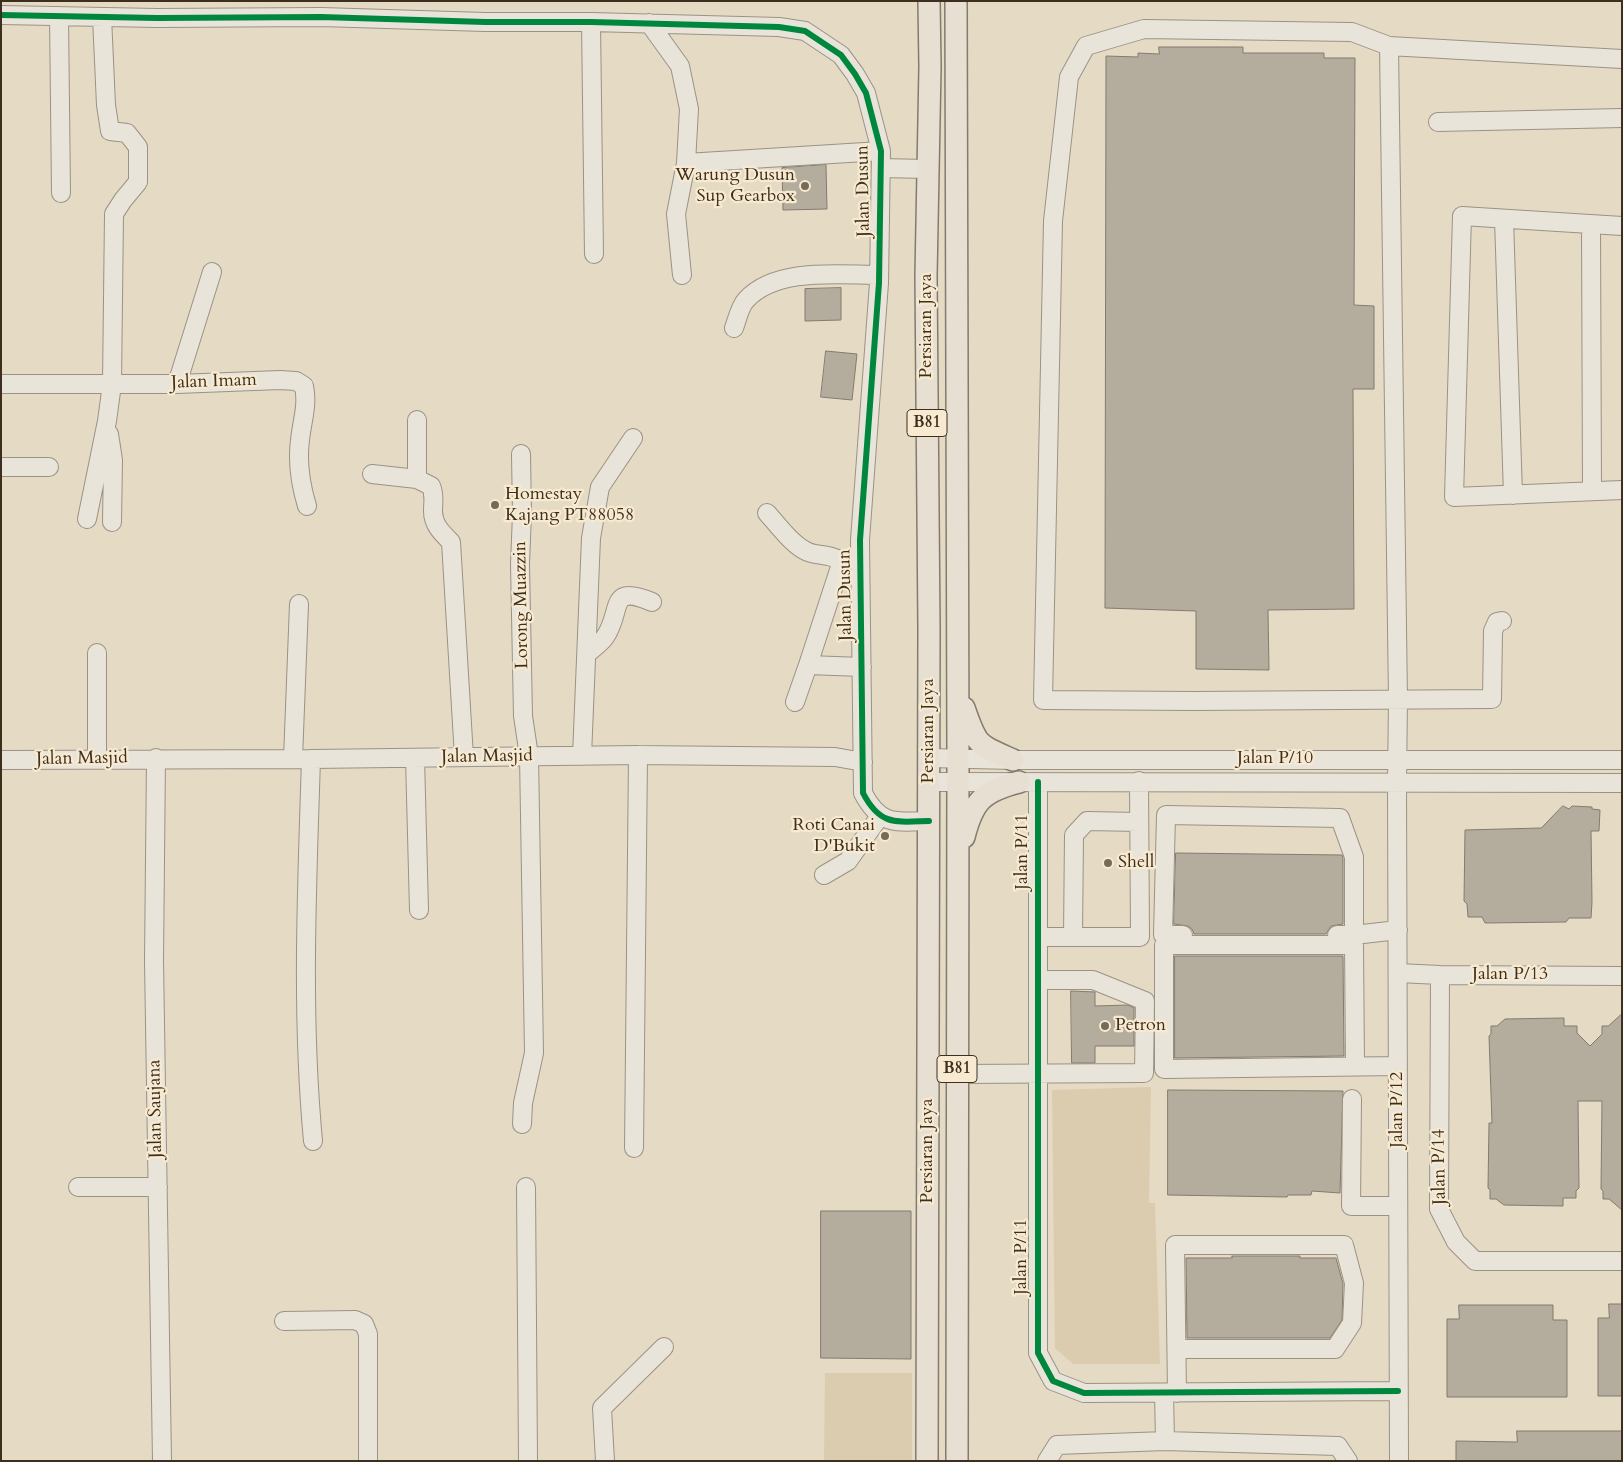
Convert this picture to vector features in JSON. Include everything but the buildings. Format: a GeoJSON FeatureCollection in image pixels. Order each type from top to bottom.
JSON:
{"type":"FeatureCollection","features":[{"type":"Feature","properties":{"kind":"main road","name":"Persiaran Jaya"},"geometry":{"type":"LineString","coordinates":[[927,1461],[929,758],[926,286],[930,67],[929,1]]}},
{"type":"Feature","properties":{"kind":"main road","name":"Persiaran Jaya"},"geometry":{"type":"LineString","coordinates":[[956,1],[958,689],[956,1461]]}},
{"type":"Feature","properties":{"kind":"main road"},"geometry":{"type":"LineString","coordinates":[[958,689],[973,736],[987,749],[1013,760]]}},
{"type":"Feature","properties":{"kind":"main road"},"geometry":{"type":"LineString","coordinates":[[958,863],[969,817],[978,803],[991,791],[1028,782]]}},
{"type":"Feature","properties":{"kind":"street","name":"Jalan Dusun"},"geometry":{"type":"LineString","coordinates":[[1,15],[321,17],[778,27],[805,30],[841,54],[866,93],[882,160],[880,276],[860,540],[863,762]]}},
{"type":"Feature","properties":{"kind":"street"},"geometry":{"type":"LineString","coordinates":[[59,16],[61,193]]}},
{"type":"Feature","properties":{"kind":"street"},"geometry":{"type":"LineString","coordinates":[[88,519],[107,421],[112,384],[114,214],[138,182],[138,147],[127,133],[110,131],[106,105],[102,17]]}},
{"type":"Feature","properties":{"kind":"street"},"geometry":{"type":"LineString","coordinates":[[592,22],[594,254]]}},
{"type":"Feature","properties":{"kind":"street"},"geometry":{"type":"LineString","coordinates":[[649,23],[680,66],[689,109],[686,163],[676,214],[682,276]]}},
{"type":"Feature","properties":{"kind":"street"},"geometry":{"type":"LineString","coordinates":[[1502,621],[1497,622],[1493,631],[1492,699],[1043,700],[1052,221],[1069,77],[1086,46],[1144,30],[1352,32],[1389,46],[1622,59]]}},
{"type":"Feature","properties":{"kind":"street","name":"Jalan P/12"},"geometry":{"type":"LineString","coordinates":[[1389,46],[1398,699],[1399,1461]]}},
{"type":"Feature","properties":{"kind":"street"},"geometry":{"type":"LineString","coordinates":[[1438,122],[1622,118]]}},
{"type":"Feature","properties":{"kind":"street"},"geometry":{"type":"LineString","coordinates":[[686,163],[882,160],[928,169]]}},
{"type":"Feature","properties":{"kind":"street"},"geometry":{"type":"LineString","coordinates":[[1622,226],[1462,216],[1454,497],[1622,490]]}},
{"type":"Feature","properties":{"kind":"street"},"geometry":{"type":"LineString","coordinates":[[1504,219],[1513,495]]}},
{"type":"Feature","properties":{"kind":"street"},"geometry":{"type":"LineString","coordinates":[[1591,225],[1592,491]]}},
{"type":"Feature","properties":{"kind":"street"},"geometry":{"type":"LineString","coordinates":[[177,384],[212,272]]}},
{"type":"Feature","properties":{"kind":"street"},"geometry":{"type":"LineString","coordinates":[[734,328],[744,300],[764,286],[806,274],[880,276]]}},
{"type":"Feature","properties":{"kind":"street","name":"Jalan Imam"},"geometry":{"type":"LineString","coordinates":[[1,384],[177,384],[296,381],[304,386],[306,397],[298,463],[300,485],[307,506]]}},
{"type":"Feature","properties":{"kind":"street"},"geometry":{"type":"LineString","coordinates":[[417,420],[417,480]]}},
{"type":"Feature","properties":{"kind":"street"},"geometry":{"type":"LineString","coordinates":[[107,421],[113,460],[112,522]]}},
{"type":"Feature","properties":{"kind":"street"},"geometry":{"type":"LineString","coordinates":[[582,756],[592,538],[600,487],[633,438]]}},
{"type":"Feature","properties":{"kind":"street","name":"Lorong Muazzin"},"geometry":{"type":"LineString","coordinates":[[521,454],[522,514],[520,564],[523,716],[530,756],[534,1053],[523,1103],[522,1124]]}},
{"type":"Feature","properties":{"kind":"street"},"geometry":{"type":"LineString","coordinates":[[1,467],[49,467]]}},
{"type":"Feature","properties":{"kind":"street"},"geometry":{"type":"LineString","coordinates":[[372,474],[417,480],[431,486],[434,493],[434,522],[451,542],[464,757]]}},
{"type":"Feature","properties":{"kind":"street"},"geometry":{"type":"LineString","coordinates":[[767,513],[804,550],[832,556],[839,560],[840,567],[795,702]]}},
{"type":"Feature","properties":{"kind":"street"},"geometry":{"type":"LineString","coordinates":[[588,653],[605,638],[612,623],[618,601],[626,595],[636,595],[652,602]]}},
{"type":"Feature","properties":{"kind":"street"},"geometry":{"type":"LineString","coordinates":[[293,759],[299,604]]}},
{"type":"Feature","properties":{"kind":"street"},"geometry":{"type":"LineString","coordinates":[[97,653],[97,759]]}},
{"type":"Feature","properties":{"kind":"street"},"geometry":{"type":"LineString","coordinates":[[808,665],[862,667]]}},
{"type":"Feature","properties":{"kind":"street"},"geometry":{"type":"LineString","coordinates":[[634,1148],[638,755]]}},
{"type":"Feature","properties":{"kind":"street","name":"Jalan Masjid"},"geometry":{"type":"LineString","coordinates":[[1,760],[638,755],[835,757],[863,762]]}},
{"type":"Feature","properties":{"kind":"street","name":"Jalan Saujana"},"geometry":{"type":"LineString","coordinates":[[156,758],[154,961],[162,1461]]}},
{"type":"Feature","properties":{"kind":"street"},"geometry":{"type":"LineString","coordinates":[[415,758],[419,910]]}},
{"type":"Feature","properties":{"kind":"street","name":"Jalan P/10"},"geometry":{"type":"LineString","coordinates":[[929,758],[1013,760],[1622,760]]}},
{"type":"Feature","properties":{"kind":"street"},"geometry":{"type":"LineString","coordinates":[[311,759],[305,951],[308,1084],[313,1141]]}},
{"type":"Feature","properties":{"kind":"street"},"geometry":{"type":"LineString","coordinates":[[863,762],[863,793],[869,806],[880,816],[891,820],[929,820]]}},
{"type":"Feature","properties":{"kind":"street"},"geometry":{"type":"LineString","coordinates":[[1038,937],[1140,936],[1139,781]]}},
{"type":"Feature","properties":{"kind":"street","name":"Jalan P/10"},"geometry":{"type":"LineString","coordinates":[[929,782],[1622,782]]}},
{"type":"Feature","properties":{"kind":"street","name":"Jalan P/11"},"geometry":{"type":"LineString","coordinates":[[1028,782],[1038,937],[1038,1353],[1052,1381],[1084,1393],[1398,1391]]}},
{"type":"Feature","properties":{"kind":"street"},"geometry":{"type":"LineString","coordinates":[[1354,935],[1354,857],[1340,818],[1166,815],[1163,934],[1354,935],[1398,930]]}},
{"type":"Feature","properties":{"kind":"street"},"geometry":{"type":"LineString","coordinates":[[824,875],[848,861],[880,816]]}},
{"type":"Feature","properties":{"kind":"street"},"geometry":{"type":"LineString","coordinates":[[1073,937],[1074,835],[1087,821],[1139,822]]}},
{"type":"Feature","properties":{"kind":"street"},"geometry":{"type":"LineString","coordinates":[[1355,1066],[1354,945],[1164,945],[1164,1069],[1398,1066]]}},
{"type":"Feature","properties":{"kind":"street","name":"Jalan P/13"},"geometry":{"type":"LineString","coordinates":[[1398,973],[1622,976]]}},
{"type":"Feature","properties":{"kind":"street","name":"Jalan P/14"},"geometry":{"type":"LineString","coordinates":[[1440,975],[1439,1209],[1456,1242],[1475,1261],[1622,1261]]}},
{"type":"Feature","properties":{"kind":"street"},"geometry":{"type":"LineString","coordinates":[[957,1074],[1144,1072],[1144,1000],[1093,980],[1038,980]]}},
{"type":"Feature","properties":{"kind":"street"},"geometry":{"type":"LineString","coordinates":[[1352,1099],[1351,1206],[1398,1206]]}},
{"type":"Feature","properties":{"kind":"street"},"geometry":{"type":"LineString","coordinates":[[78,1187],[158,1187]]}},
{"type":"Feature","properties":{"kind":"street"},"geometry":{"type":"LineString","coordinates":[[526,1187],[528,1461]]}},
{"type":"Feature","properties":{"kind":"street"},"geometry":{"type":"LineString","coordinates":[[1165,1441],[1177,1349],[1174,1245],[1344,1245],[1354,1283],[1352,1323],[1335,1349],[1177,1349]]}},
{"type":"Feature","properties":{"kind":"street"},"geometry":{"type":"LineString","coordinates":[[284,1321],[355,1320],[364,1324],[368,1334],[368,1461]]}},
{"type":"Feature","properties":{"kind":"street"},"geometry":{"type":"LineString","coordinates":[[605,1461],[602,1408],[664,1347]]}},
{"type":"Feature","properties":{"kind":"street"},"geometry":{"type":"LineString","coordinates":[[1047,1461],[1057,1445],[1165,1441],[1338,1446],[1348,1461]]}},
{"type":"Feature","properties":{"kind":"shaded area"},"geometry":{"type":"Polygon","coordinates":[[[1151,1087],[1149,1203],[1155,1203],[1160,1364],[1073,1364],[1055,1348],[1052,1090],[1151,1087]]]}},
{"type":"Feature","properties":{"kind":"shaded area"},"geometry":{"type":"Polygon","coordinates":[[[825,1373],[912,1373],[912,1461],[824,1461],[825,1373]]]}},
{"type":"Feature","properties":{"kind":"cycle path"},"geometry":{"type":"LineString","coordinates":[[1,15],[157,18],[321,17],[779,27],[805,31],[841,55],[866,93],[881,151],[879,283],[860,540],[863,793],[869,804],[883,817],[890,820],[907,822],[929,821]]}},
{"type":"Feature","properties":{"kind":"cycle path"},"geometry":{"type":"LineString","coordinates":[[1038,782],[1038,1353],[1053,1381],[1084,1393],[1398,1391]]}},
{"type":"Feature","properties":{"kind":"place","name":"Warung Dusun Sup Gearbox"},"geometry":{"type":"Point","coordinates":[805,186]}},
{"type":"Feature","properties":{"kind":"place","name":"Homestay Kajang PT88058"},"geometry":{"type":"Point","coordinates":[495,505]}},
{"type":"Feature","properties":{"kind":"place","name":"Roti Canai D'Bukit"},"geometry":{"type":"Point","coordinates":[885,836]}},
{"type":"Feature","properties":{"kind":"place","name":"Shell"},"geometry":{"type":"Point","coordinates":[1108,863]}},
{"type":"Feature","properties":{"kind":"place","name":"Petron"},"geometry":{"type":"Point","coordinates":[1105,1026]}}]}
